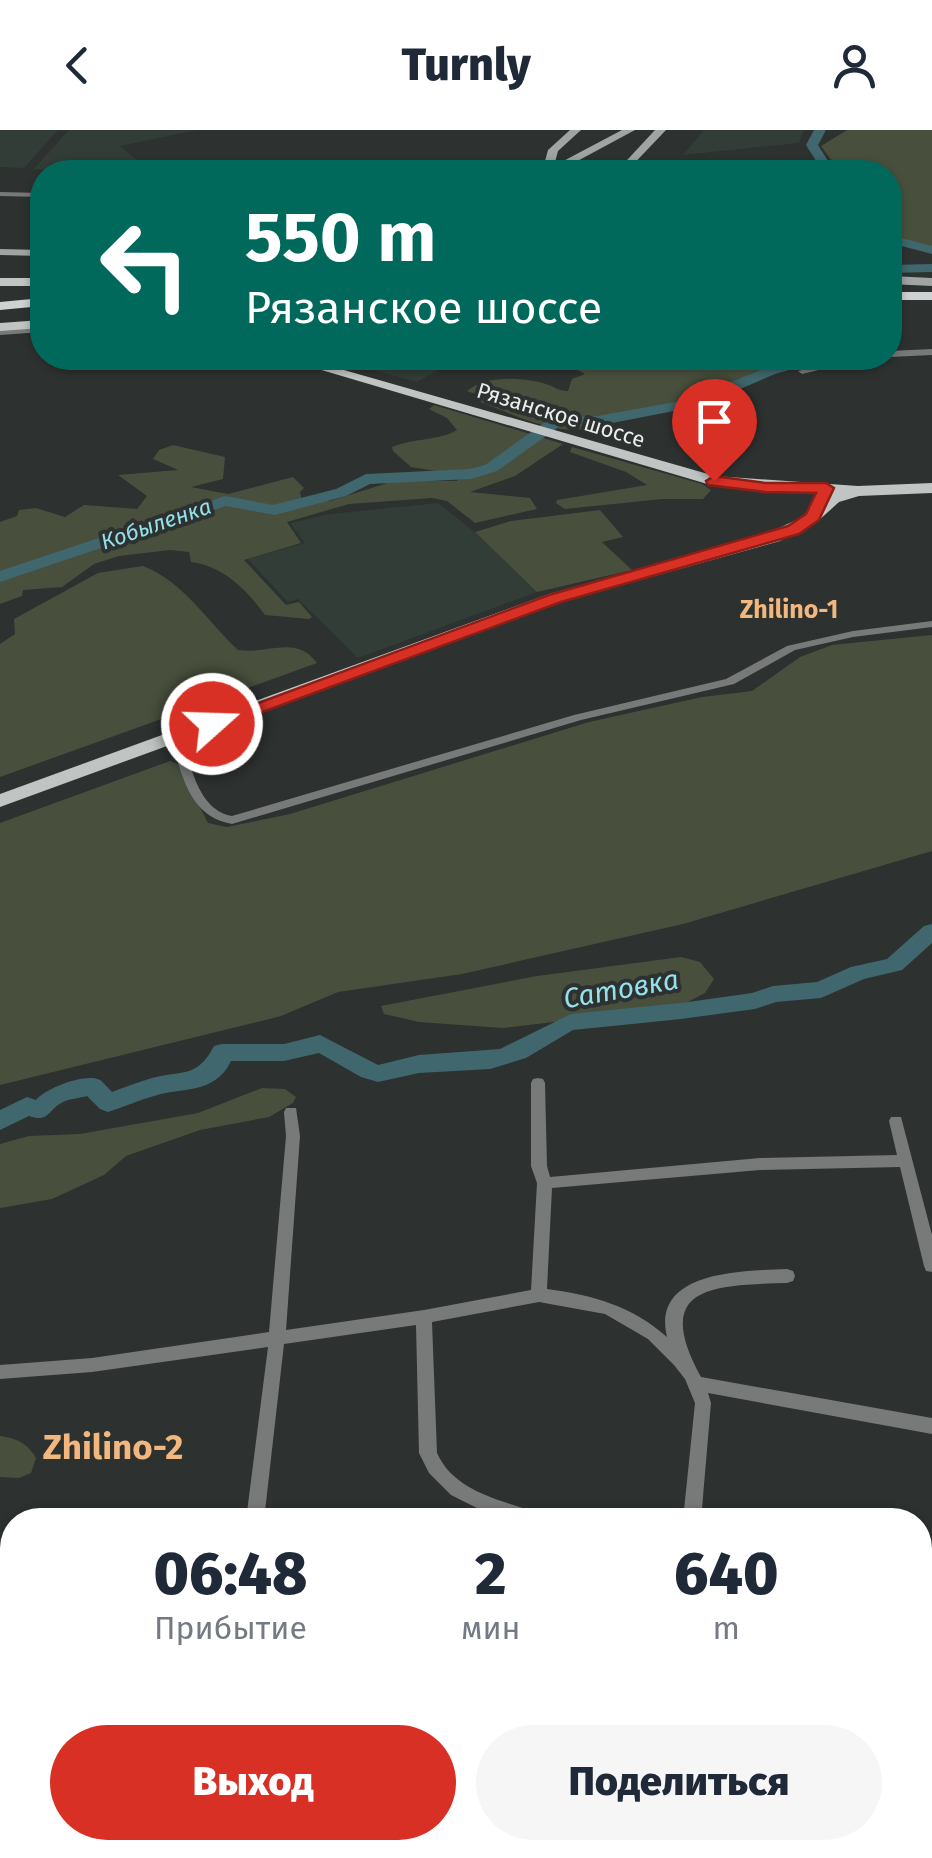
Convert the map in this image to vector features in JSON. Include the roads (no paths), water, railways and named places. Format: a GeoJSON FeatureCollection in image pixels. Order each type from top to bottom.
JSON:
{"type":"FeatureCollection","features":[{"type":"Feature","properties":{"kind":"highway"},"geometry":{"type":"LineString","coordinates":[[902,282],[932,283]]}},
{"type":"Feature","properties":{"kind":"highway"},"geometry":{"type":"LineString","coordinates":[[0,294],[30,291]]}},
{"type":"Feature","properties":{"kind":"highway"},"geometry":{"type":"LineString","coordinates":[[902,297],[932,296]]}},
{"type":"Feature","properties":{"kind":"highway"},"geometry":{"type":"LineString","coordinates":[[0,306],[30,303]]}},
{"type":"Feature","properties":{"kind":"main road"},"geometry":{"type":"LineString","coordinates":[[554,160],[576,130]]}},
{"type":"Feature","properties":{"kind":"main road"},"geometry":{"type":"LineString","coordinates":[[565,160],[630,130]]}},
{"type":"Feature","properties":{"kind":"main road"},"geometry":{"type":"LineString","coordinates":[[633,160],[661,130]]}},
{"type":"Feature","properties":{"kind":"main road"},"geometry":{"type":"LineString","coordinates":[[645,160],[661,130]]}},
{"type":"Feature","properties":{"kind":"main road"},"geometry":{"type":"LineString","coordinates":[[0,252],[30,253]]}},
{"type":"Feature","properties":{"kind":"main road"},"geometry":{"type":"LineString","coordinates":[[0,282],[30,282]]}},
{"type":"Feature","properties":{"kind":"main road"},"geometry":{"type":"LineString","coordinates":[[0,327],[30,326]]}},
{"type":"Feature","properties":{"kind":"main road","name":"Рязанское шоссе"},"geometry":{"type":"LineString","coordinates":[[329,370],[682,474],[770,488],[932,485]]}},
{"type":"Feature","properties":{"kind":"main road","name":"Рязанское шоссе"},"geometry":{"type":"LineString","coordinates":[[826,488],[858,491],[932,485]]}},
{"type":"Feature","properties":{"kind":"main road"},"geometry":{"type":"LineString","coordinates":[[770,488],[798,496],[814,517]]}},
{"type":"Feature","properties":{"kind":"main road"},"geometry":{"type":"LineString","coordinates":[[814,517],[826,488]]}},
{"type":"Feature","properties":{"kind":"main road"},"geometry":{"type":"LineString","coordinates":[[0,801],[502,616],[774,537],[814,517],[833,500],[858,491]]}},
{"type":"Feature","properties":{"kind":"street"},"geometry":{"type":"LineString","coordinates":[[0,194],[30,195]]}},
{"type":"Feature","properties":{"kind":"street"},"geometry":{"type":"LineString","coordinates":[[902,353],[932,352]]}},
{"type":"Feature","properties":{"kind":"street"},"geometry":{"type":"LineString","coordinates":[[802,371],[807,370]]}},
{"type":"Feature","properties":{"kind":"street"},"geometry":{"type":"LineString","coordinates":[[176,738],[206,812],[220,820],[232,820],[578,717],[730,682],[791,648],[853,634],[932,624]]}},
{"type":"Feature","properties":{"kind":"street"},"geometry":{"type":"LineString","coordinates":[[538,1083],[539,1166],[546,1184],[539,1295]]}},
{"type":"Feature","properties":{"kind":"street"},"geometry":{"type":"LineString","coordinates":[[256,1508],[277,1337],[293,1136],[291,1112]]}},
{"type":"Feature","properties":{"kind":"street"},"geometry":{"type":"LineString","coordinates":[[896,1122],[932,1266]]}},
{"type":"Feature","properties":{"kind":"street"},"geometry":{"type":"LineString","coordinates":[[546,1184],[760,1164],[906,1161]]}},
{"type":"Feature","properties":{"kind":"street"},"geometry":{"type":"LineString","coordinates":[[693,1508],[703,1403],[700,1384],[682,1358],[672,1309],[677,1300],[724,1282],[787,1276]]}},
{"type":"Feature","properties":{"kind":"street"},"geometry":{"type":"LineString","coordinates":[[0,1372],[92,1365],[424,1317],[539,1295],[614,1310],[682,1358]]}},
{"type":"Feature","properties":{"kind":"street"},"geometry":{"type":"LineString","coordinates":[[424,1317],[428,1453],[434,1472],[450,1486],[504,1508]]}},
{"type":"Feature","properties":{"kind":"street"},"geometry":{"type":"LineString","coordinates":[[700,1384],[932,1426]]}},
{"type":"Feature","properties":{"kind":"waterway","name":"Кобыленка"},"geometry":{"type":"LineString","coordinates":[[820,130],[812,145],[821,160]]}},
{"type":"Feature","properties":{"kind":"waterway","name":"Кобыленка"},"geometry":{"type":"LineString","coordinates":[[902,242],[932,250]]}},
{"type":"Feature","properties":{"kind":"waterway","name":"Кобыленка"},"geometry":{"type":"LineString","coordinates":[[902,269],[932,268]]}},
{"type":"Feature","properties":{"kind":"waterway","name":"Кобыленка"},"geometry":{"type":"LineString","coordinates":[[0,577],[225,501],[275,510],[304,499],[341,493],[366,479],[471,474],[491,468],[556,421],[597,421],[715,399],[717,393],[774,370]]}},
{"type":"Feature","properties":{"kind":"waterway","name":"Сатовка"},"geometry":{"type":"LineString","coordinates":[[0,1121],[27,1106],[41,1111],[52,1096],[92,1086],[108,1103],[158,1085],[188,1084],[219,1063],[222,1052],[284,1052],[320,1043],[378,1074],[419,1064],[490,1060],[518,1052],[571,1022],[681,1011],[755,1001],[773,994],[821,990],[859,972],[894,965],[932,931]]}},
{"type":"Feature","properties":{"kind":"district","name":"Zhilino-1"},"geometry":{"type":"Point","coordinates":[789,610]}},
{"type":"Feature","properties":{"kind":"district","name":"Zhilino-2"},"geometry":{"type":"Point","coordinates":[113,1447]}}]}
